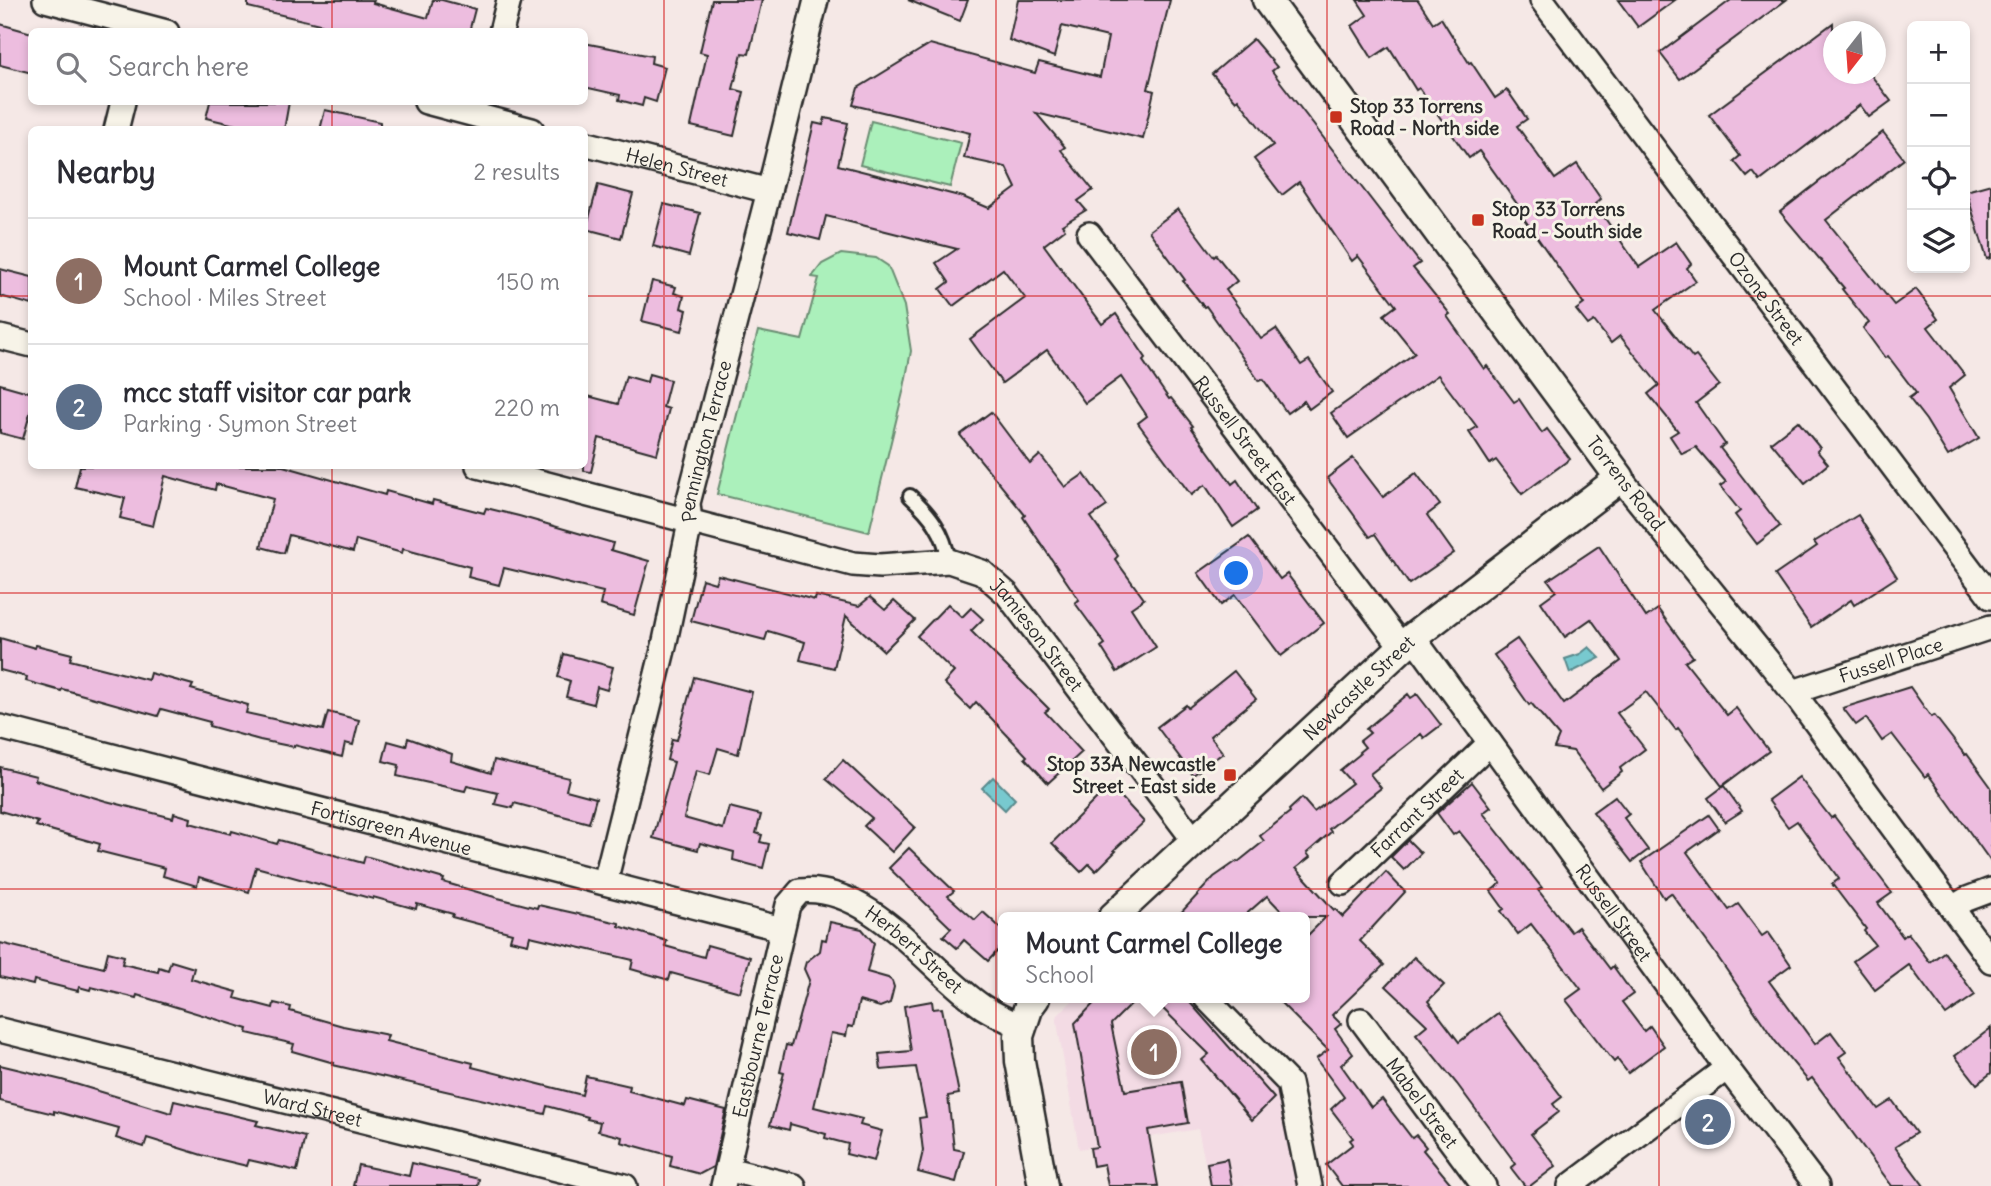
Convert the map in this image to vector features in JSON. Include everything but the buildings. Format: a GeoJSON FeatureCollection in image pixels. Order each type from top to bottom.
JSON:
{"type":"FeatureCollection","features":[{"type":"Feature","properties":{"kind":"street"},"geometry":{"type":"LineString","coordinates":[[45,0],[141,28]]}},
{"type":"Feature","properties":{"kind":"street"},"geometry":{"type":"LineString","coordinates":[[502,28],[509,0]]}},
{"type":"Feature","properties":{"kind":"street","name":"Pennington Terrace"},"geometry":{"type":"LineString","coordinates":[[605,882],[664,646],[690,523],[688,503],[816,0]]}},
{"type":"Feature","properties":{"kind":"street","name":"Torrens Road"},"geometry":{"type":"LineString","coordinates":[[1267,0],[1620,478],[1793,692],[1991,961]]}},
{"type":"Feature","properties":{"kind":"street","name":"Ozone Street"},"geometry":{"type":"LineString","coordinates":[[1542,0],[1991,597]]}},
{"type":"Feature","properties":{"kind":"street"},"geometry":{"type":"LineString","coordinates":[[117,126],[122,105]]}},
{"type":"Feature","properties":{"kind":"street"},"geometry":{"type":"LineString","coordinates":[[453,105],[480,108],[523,126]]}},
{"type":"Feature","properties":{"kind":"street","name":"Helen Street"},"geometry":{"type":"LineString","coordinates":[[588,144],[769,191]]}},
{"type":"Feature","properties":{"kind":"street","name":"Russell Street East"},"geometry":{"type":"LineString","coordinates":[[1089,234],[1408,642]]}},
{"type":"Feature","properties":{"kind":"street"},"geometry":{"type":"LineString","coordinates":[[0,337],[28,344]]}},
{"type":"Feature","properties":{"kind":"street","name":"Jamieson Street"},"geometry":{"type":"LineString","coordinates":[[489,469],[853,564],[880,566],[950,561],[982,572],[1007,594],[1194,840]]}},
{"type":"Feature","properties":{"kind":"street","name":"Newcastle Street"},"geometry":{"type":"LineString","coordinates":[[1123,912],[1194,840],[1408,642],[1620,478]]}},
{"type":"Feature","properties":{"kind":"street","name":"Fussell Place"},"geometry":{"type":"LineString","coordinates":[[1793,692],[1991,627]]}},
{"type":"Feature","properties":{"kind":"street","name":"Russell Street"},"geometry":{"type":"LineString","coordinates":[[1408,642],[1490,743],[1727,1068],[1817,1186]]}},
{"type":"Feature","properties":{"kind":"street","name":"Fortisgreen Avenue"},"geometry":{"type":"LineString","coordinates":[[0,727],[782,929]]}},
{"type":"Feature","properties":{"kind":"street","name":"Farrant Street"},"geometry":{"type":"LineString","coordinates":[[1343,883],[1490,743]]}},
{"type":"Feature","properties":{"kind":"street","name":"Herbert Street"},"geometry":{"type":"LineString","coordinates":[[800,891],[816,889],[862,906],[882,919],[982,1006],[1022,1027]]}},
{"type":"Feature","properties":{"kind":"street"},"geometry":{"type":"LineString","coordinates":[[1952,908],[1991,890]]}},
{"type":"Feature","properties":{"kind":"street","name":"Eastbourne Terrace"},"geometry":{"type":"LineString","coordinates":[[725,1178],[788,905],[800,891]]}},
{"type":"Feature","properties":{"kind":"street"},"geometry":{"type":"LineString","coordinates":[[1031,1003],[1019,1036],[1020,1061],[1043,1186]]}},
{"type":"Feature","properties":{"kind":"street"},"geometry":{"type":"LineString","coordinates":[[1211,1003],[1289,1083],[1310,1186]]}},
{"type":"Feature","properties":{"kind":"street","name":"Mabel Street"},"geometry":{"type":"LineString","coordinates":[[1361,1020],[1483,1186]]}},
{"type":"Feature","properties":{"kind":"street","name":"Ward Street"},"geometry":{"type":"LineString","coordinates":[[0,1030],[625,1186]]}},
{"type":"Feature","properties":{"kind":"street"},"geometry":{"type":"LineString","coordinates":[[1570,1186],[1727,1068]]}},
{"type":"Feature","properties":{"kind":"street"},"geometry":{"type":"LineString","coordinates":[[725,1178],[794,1186]]}},
{"type":"Feature","properties":{"kind":"lane"},"geometry":{"type":"LineString","coordinates":[[910,496],[931,515],[943,536],[950,561]]}},
{"type":"Feature","properties":{"kind":"shaded area"},"geometry":{"type":"Polygon","coordinates":[[[1070,1003],[1201,1003],[1279,1087],[1300,1186],[1210,1186],[1198,1129],[1079,1149],[1056,1017],[1070,1003]]]}},
{"type":"Feature","properties":{"kind":"green space"},"geometry":{"type":"Polygon","coordinates":[[[871,121],[961,143],[950,187],[860,165],[871,121]]]}},
{"type":"Feature","properties":{"kind":"green space"},"geometry":{"type":"Polygon","coordinates":[[[841,254],[876,258],[888,266],[904,306],[911,351],[869,532],[717,494],[758,331],[802,340],[819,278],[812,277],[822,264],[841,254]]]}},
{"type":"Feature","properties":{"kind":"water"},"geometry":{"type":"Polygon","coordinates":[[[1589,647],[1600,658],[1570,673],[1565,659],[1580,654],[1589,647]]]}},
{"type":"Feature","properties":{"kind":"water"},"geometry":{"type":"Polygon","coordinates":[[[993,777],[1015,799],[1005,810],[982,788],[993,777]]]}},
{"type":"Feature","properties":{"kind":"place","name":"Stop 33 Torrens Road - North side"},"geometry":{"type":"Point","coordinates":[1336,117]}},
{"type":"Feature","properties":{"kind":"place","name":"Stop 33 Torrens Road - South side"},"geometry":{"type":"Point","coordinates":[1478,220]}},
{"type":"Feature","properties":{"kind":"place","name":"Stop 33A Newcastle Street - East side"},"geometry":{"type":"Point","coordinates":[1230,775]}},
{"type":"Feature","properties":{"kind":"place","name":"Mount Carmel College"},"geometry":{"type":"Point","coordinates":[1154,1052]}},
{"type":"Feature","properties":{"kind":"place","name":"mcc staff visitor car park"},"geometry":{"type":"Point","coordinates":[1708,1122]}}]}
